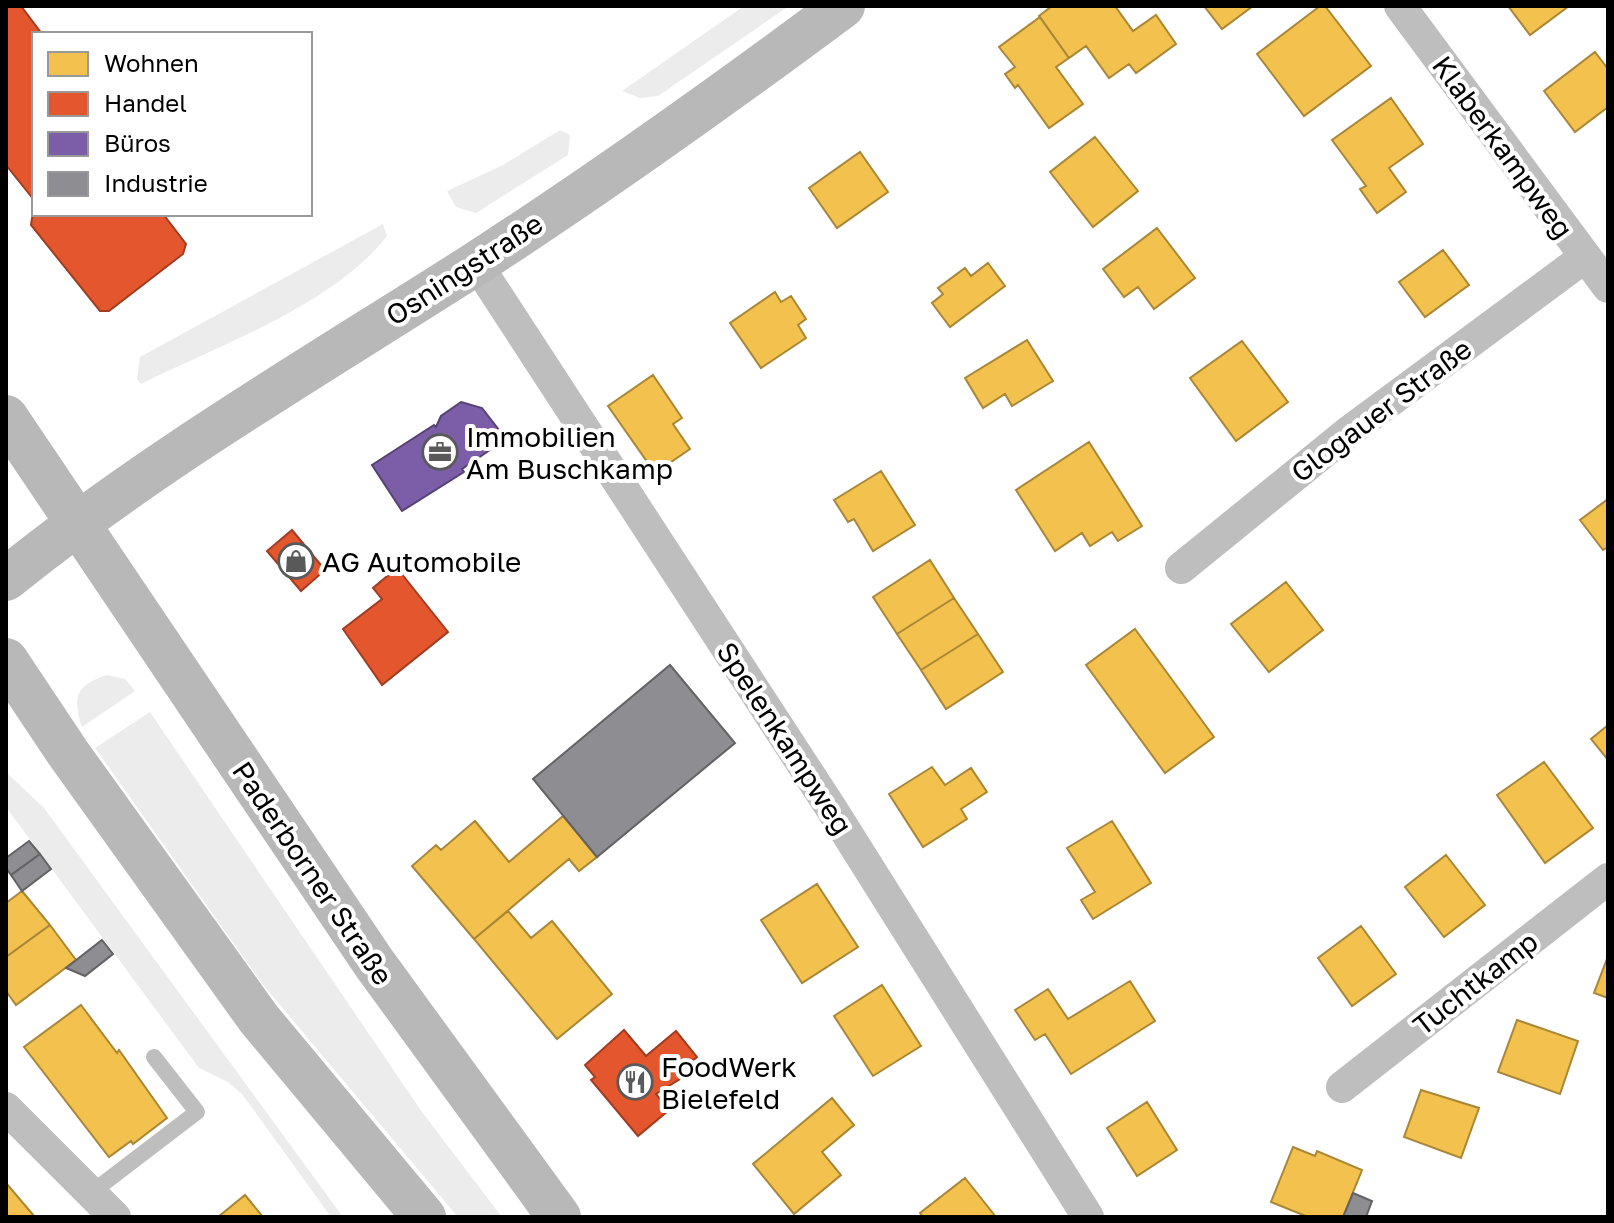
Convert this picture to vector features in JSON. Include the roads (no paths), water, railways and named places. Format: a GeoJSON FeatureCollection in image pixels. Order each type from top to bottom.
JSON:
{"type":"FeatureCollection","features":[{"type":"Feature","properties":{"kind":"main road","name":"Osningstraße"},"geometry":{"type":"LineString","coordinates":[[6,579],[77,522],[194,442],[476,263],[719,97],[843,6]]}},
{"type":"Feature","properties":{"kind":"main road","name":"Paderborner Straße"},"geometry":{"type":"LineString","coordinates":[[6,417],[374,963],[559,1217]]}},
{"type":"Feature","properties":{"kind":"main road"},"geometry":{"type":"LineString","coordinates":[[6,660],[68,753],[259,1019],[424,1217]]}},
{"type":"Feature","properties":{"kind":"street","name":"Klaberkampweg"},"geometry":{"type":"LineString","coordinates":[[1400,6],[1608,287]]}},
{"type":"Feature","properties":{"kind":"street","name":"Glogauer Straße"},"geometry":{"type":"LineString","coordinates":[[1181,568],[1351,430],[1585,257]]}},
{"type":"Feature","properties":{"kind":"street","name":"Spelenkampweg"},"geometry":{"type":"LineString","coordinates":[[476,263],[831,808],[1088,1217]]}},
{"type":"Feature","properties":{"kind":"street","name":"Tuchtkamp"},"geometry":{"type":"LineString","coordinates":[[1342,1087],[1608,879]]}},
{"type":"Feature","properties":{"kind":"street"},"geometry":{"type":"LineString","coordinates":[[6,1108],[115,1217]]}},
{"type":"Feature","properties":{"kind":"lane"},"geometry":{"type":"LineString","coordinates":[[91,1193],[197,1112],[154,1057]]}},
{"type":"Feature","properties":{"kind":"place","name":"Immobilien Am Buschkamp"},"geometry":{"type":"Point","coordinates":[440,452]}},
{"type":"Feature","properties":{"kind":"place","name":"AG Automobile"},"geometry":{"type":"Point","coordinates":[296,561]}},
{"type":"Feature","properties":{"kind":"place","name":"FoodWerk Bielefeld"},"geometry":{"type":"Point","coordinates":[635,1082]}}]}
